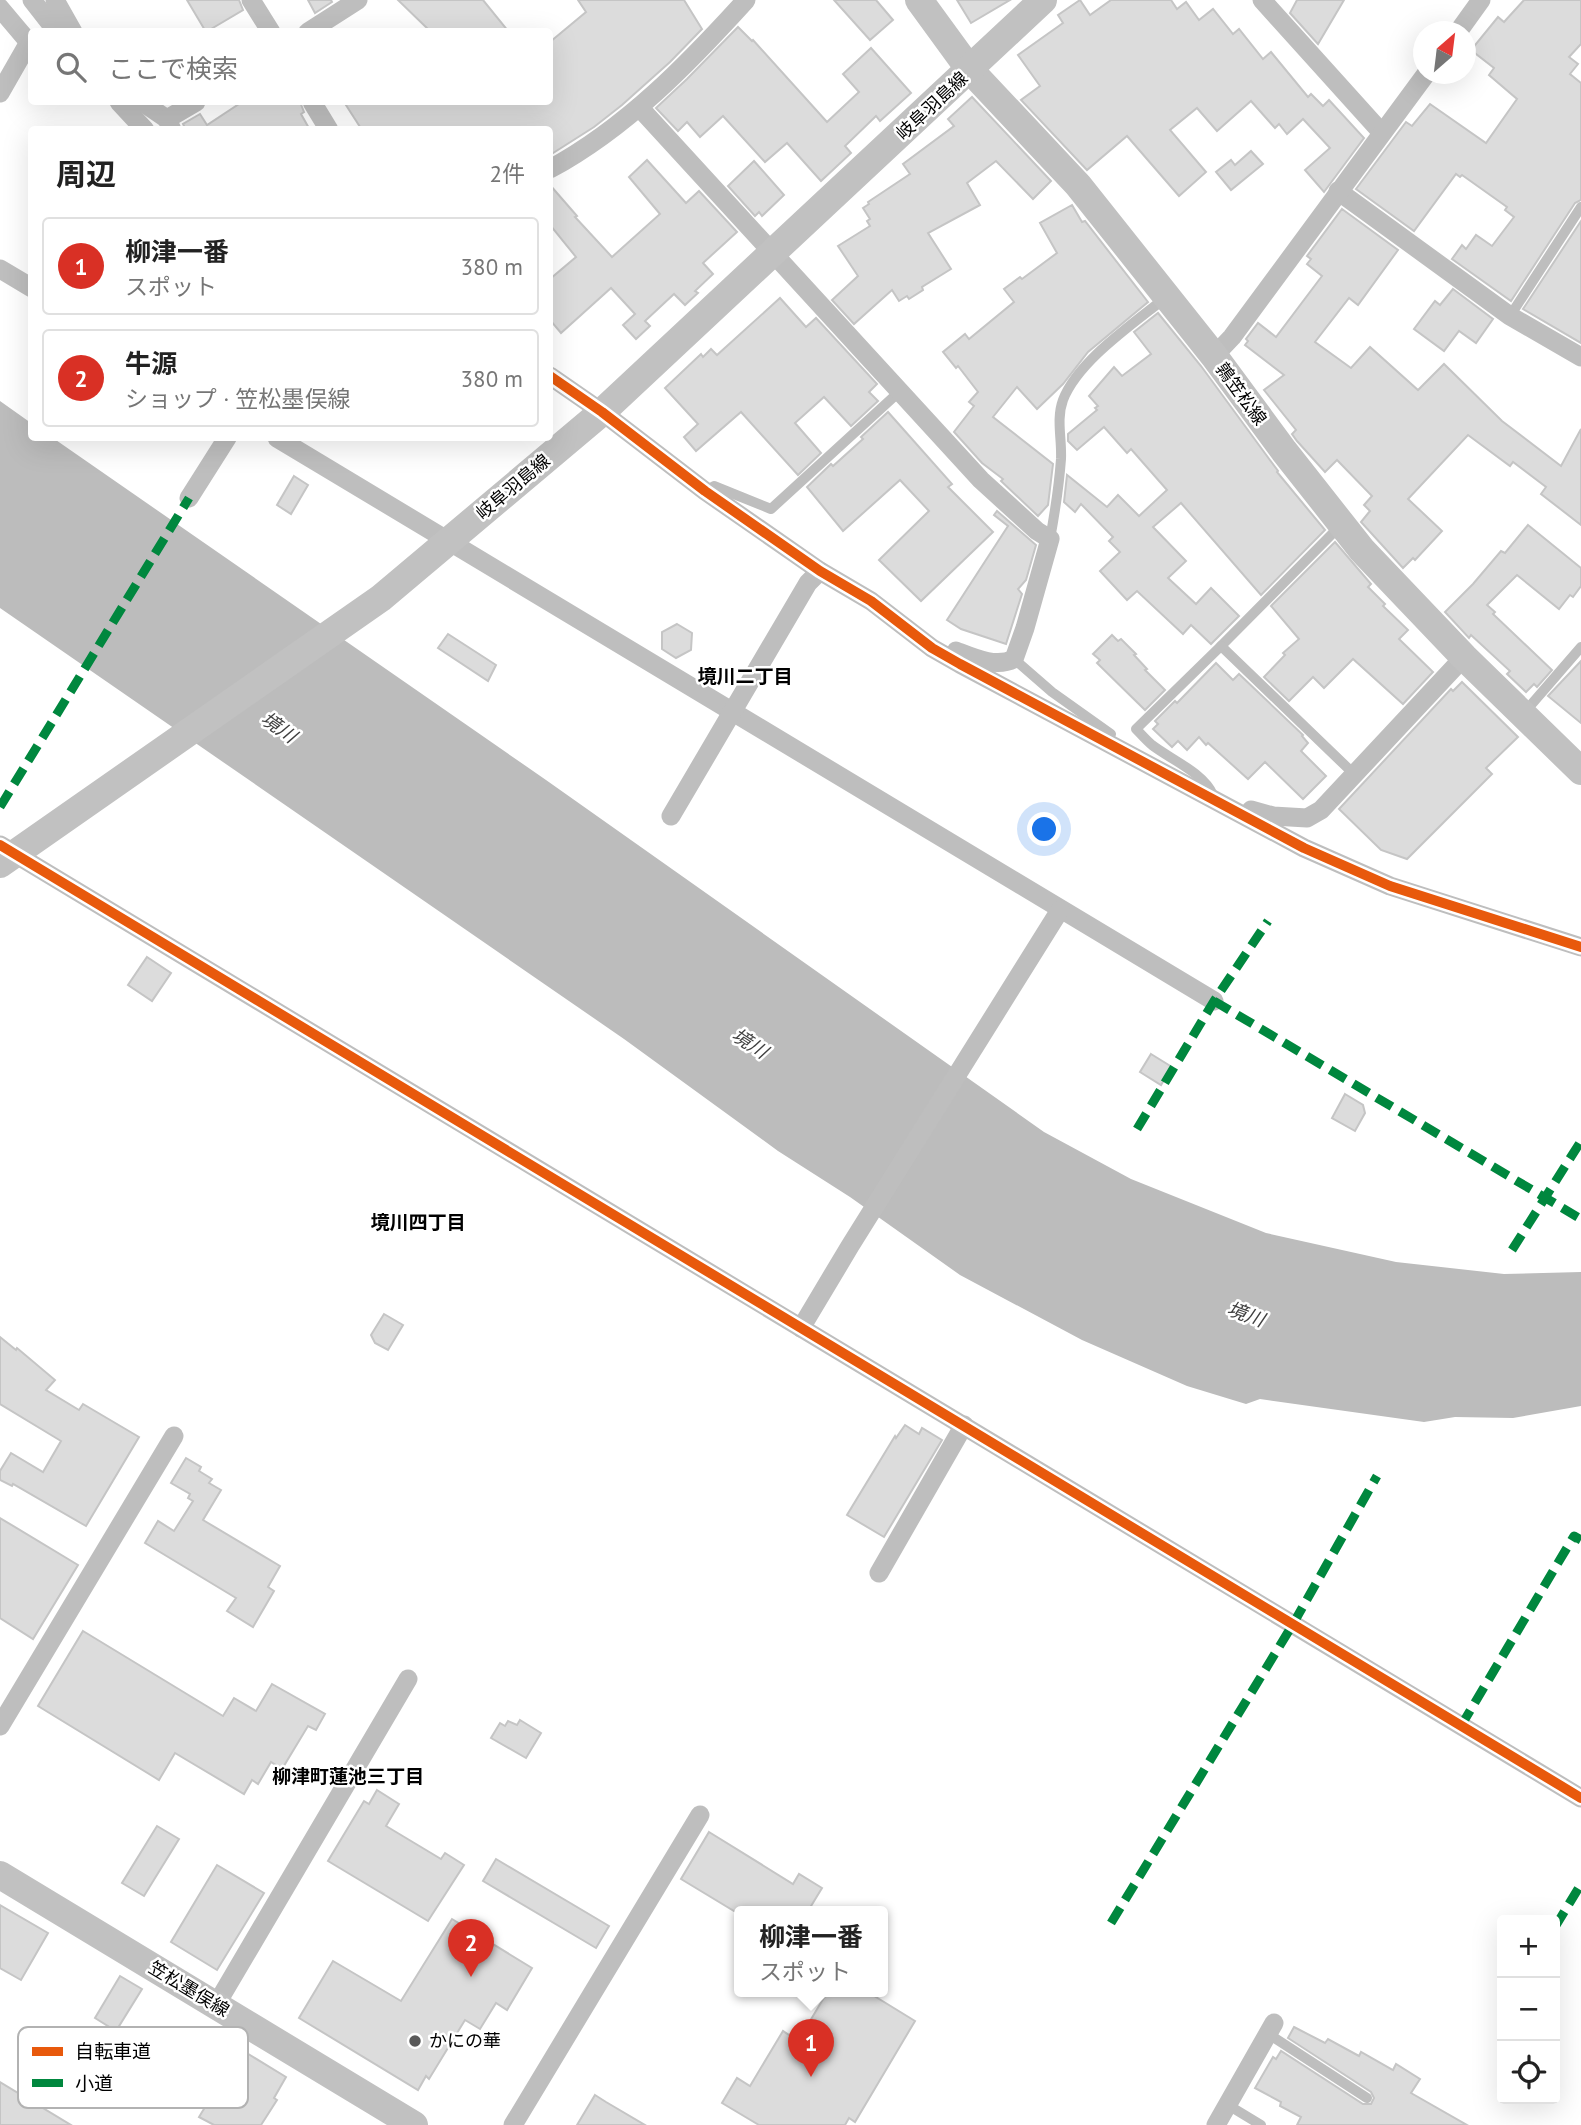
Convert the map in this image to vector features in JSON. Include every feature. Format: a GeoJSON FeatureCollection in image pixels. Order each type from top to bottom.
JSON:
{"type":"FeatureCollection","features":[{"type":"Feature","properties":{"kind":"main road","name":"鶉笠松線"},"geometry":{"type":"LineString","coordinates":[[919,0],[970,71],[1078,185],[1214,356],[1284,452],[1362,550],[1464,657],[1581,771]]}},
{"type":"Feature","properties":{"kind":"main road","name":"岐阜羽島線"},"geometry":{"type":"LineString","coordinates":[[0,864],[381,598],[602,412],[1044,0]]}},
{"type":"Feature","properties":{"kind":"main road","name":"笠松墨俣線"},"geometry":{"type":"LineString","coordinates":[[0,1875],[414,2125]]}},
{"type":"Feature","properties":{"kind":"street"},"geometry":{"type":"LineString","coordinates":[[32,0],[54,28]]}},
{"type":"Feature","properties":{"kind":"street"},"geometry":{"type":"LineString","coordinates":[[55,0],[71,28]]}},
{"type":"Feature","properties":{"kind":"street"},"geometry":{"type":"LineString","coordinates":[[251,0],[268,28]]}},
{"type":"Feature","properties":{"kind":"street"},"geometry":{"type":"LineString","coordinates":[[314,28],[358,0]]}},
{"type":"Feature","properties":{"kind":"street"},"geometry":{"type":"LineString","coordinates":[[553,167],[639,107],[697,54],[746,0]]}},
{"type":"Feature","properties":{"kind":"street"},"geometry":{"type":"LineString","coordinates":[[1262,0],[1382,133]]}},
{"type":"Feature","properties":{"kind":"street"},"geometry":{"type":"LineString","coordinates":[[1466,21],[1481,0]]}},
{"type":"Feature","properties":{"kind":"street"},"geometry":{"type":"LineString","coordinates":[[0,8],[28,43]]}},
{"type":"Feature","properties":{"kind":"street"},"geometry":{"type":"LineString","coordinates":[[0,93],[28,48]]}},
{"type":"Feature","properties":{"kind":"street"},"geometry":{"type":"LineString","coordinates":[[1214,356],[1231,337],[1419,84]]}},
{"type":"Feature","properties":{"kind":"street"},"geometry":{"type":"LineString","coordinates":[[122,105],[141,126]]}},
{"type":"Feature","properties":{"kind":"street"},"geometry":{"type":"LineString","coordinates":[[146,105],[170,124],[192,105]]}},
{"type":"Feature","properties":{"kind":"street"},"geometry":{"type":"LineString","coordinates":[[314,105],[327,126]]}},
{"type":"Feature","properties":{"kind":"street"},"geometry":{"type":"LineString","coordinates":[[639,107],[981,480],[1050,540],[1014,659],[1005,663],[979,660],[941,646],[932,648]]}},
{"type":"Feature","properties":{"kind":"street"},"geometry":{"type":"LineString","coordinates":[[1338,191],[1510,316],[1581,356]]}},
{"type":"Feature","properties":{"kind":"street"},"geometry":{"type":"LineString","coordinates":[[0,269],[28,286]]}},
{"type":"Feature","properties":{"kind":"street"},"geometry":{"type":"LineString","coordinates":[[553,378],[705,491],[820,571],[871,601],[932,648],[1304,848],[1390,886],[1581,947]]}},
{"type":"Feature","properties":{"kind":"street"},"geometry":{"type":"LineString","coordinates":[[189,498],[225,441]]}},
{"type":"Feature","properties":{"kind":"street"},"geometry":{"type":"LineString","coordinates":[[282,441],[1214,1001]]}},
{"type":"Feature","properties":{"kind":"street"},"geometry":{"type":"LineString","coordinates":[[671,816],[808,583],[820,571]]}},
{"type":"Feature","properties":{"kind":"street"},"geometry":{"type":"LineString","coordinates":[[1238,811],[1307,818],[1321,810],[1464,657]]}},
{"type":"Feature","properties":{"kind":"street"},"geometry":{"type":"LineString","coordinates":[[0,845],[1581,1798]]}},
{"type":"Feature","properties":{"kind":"street"},"geometry":{"type":"LineString","coordinates":[[801,1328],[1060,909]]}},
{"type":"Feature","properties":{"kind":"street"},"geometry":{"type":"LineString","coordinates":[[880,1573],[964,1425]]}},
{"type":"Feature","properties":{"kind":"street"},"geometry":{"type":"LineString","coordinates":[[0,1726],[174,1436]]}},
{"type":"Feature","properties":{"kind":"street"},"geometry":{"type":"LineString","coordinates":[[216,2005],[408,1679]]}},
{"type":"Feature","properties":{"kind":"street"},"geometry":{"type":"LineString","coordinates":[[513,2125],[700,1815]]}},
{"type":"Feature","properties":{"kind":"street"},"geometry":{"type":"LineString","coordinates":[[1216,2125],[1271,2028]]}},
{"type":"Feature","properties":{"kind":"lane"},"geometry":{"type":"LineString","coordinates":[[1510,316],[1581,207]]}},
{"type":"Feature","properties":{"kind":"lane"},"geometry":{"type":"LineString","coordinates":[[1050,540],[1059,478],[1059,429],[1063,400],[1080,372],[1103,348],[1167,297]]}},
{"type":"Feature","properties":{"kind":"lane"},"geometry":{"type":"LineString","coordinates":[[705,491],[714,486],[771,509],[899,392]]}},
{"type":"Feature","properties":{"kind":"lane"},"geometry":{"type":"LineString","coordinates":[[1214,799],[1210,788],[1183,765],[1151,744],[1136,729],[1333,533],[1344,527]]}},
{"type":"Feature","properties":{"kind":"lane"},"geometry":{"type":"LineString","coordinates":[[1221,646],[1355,775]]}},
{"type":"Feature","properties":{"kind":"lane"},"geometry":{"type":"LineString","coordinates":[[1522,715],[1581,648]]}},
{"type":"Feature","properties":{"kind":"lane"},"geometry":{"type":"LineString","coordinates":[[1014,659],[1052,692],[1111,734],[1106,741]]}},
{"type":"Feature","properties":{"kind":"lane"},"geometry":{"type":"LineString","coordinates":[[1271,2028],[1367,2098]]}},
{"type":"Feature","properties":{"kind":"lane"},"geometry":{"type":"LineString","coordinates":[[1227,2105],[1261,2125]]}},
{"type":"Feature","properties":{"kind":"water","name":"境川"},"geometry":{"type":"Polygon","coordinates":[[[0,401],[28,421],[28,441],[57,441],[546,780],[1044,1132],[1131,1179],[1266,1233],[1396,1262],[1504,1274],[1581,1272],[1581,1406],[1513,1418],[1455,1417],[1424,1422],[1260,1399],[1246,1404],[1187,1386],[1082,1340],[960,1275],[0,608],[0,401]]]}},
{"type":"Feature","properties":{"kind":"building"},"geometry":{"type":"Polygon","coordinates":[[[187,0],[239,0],[243,10],[213,28],[204,28],[187,0]]]}},
{"type":"Feature","properties":{"kind":"building"},"geometry":{"type":"Polygon","coordinates":[[[308,0],[331,0],[332,2],[315,13],[308,0]]]}},
{"type":"Feature","properties":{"kind":"building"},"geometry":{"type":"Polygon","coordinates":[[[398,0],[483,0],[506,28],[427,28],[398,0]]]}},
{"type":"Feature","properties":{"kind":"building"},"geometry":{"type":"Polygon","coordinates":[[[578,0],[684,0],[702,29],[622,105],[553,153],[553,126],[359,126],[346,105],[553,105],[553,40],[586,12],[578,0]]]}},
{"type":"Feature","properties":{"kind":"building"},"geometry":{"type":"Polygon","coordinates":[[[834,0],[876,0],[893,20],[870,40],[834,0]]]}},
{"type":"Feature","properties":{"kind":"building"},"geometry":{"type":"Polygon","coordinates":[[[957,0],[1010,0],[971,23],[957,0]]]}},
{"type":"Feature","properties":{"kind":"building"},"geometry":{"type":"Polygon","coordinates":[[[1080,0],[1090,15],[1111,0],[1171,0],[1177,9],[1186,2],[1199,20],[1213,9],[1233,34],[1239,29],[1263,59],[1271,52],[1308,97],[1311,94],[1323,106],[1329,100],[1364,138],[1324,192],[1305,170],[1330,148],[1303,119],[1287,134],[1279,124],[1275,128],[1251,101],[1217,131],[1197,108],[1170,130],[1206,172],[1179,196],[1127,136],[1087,170],[1021,100],[1040,86],[1018,55],[1063,23],[1058,15],[1080,0]]]}},
{"type":"Feature","properties":{"kind":"building"},"geometry":{"type":"Polygon","coordinates":[[[1297,0],[1344,0],[1318,44],[1290,13],[1297,0]]]}},
{"type":"Feature","properties":{"kind":"building"},"geometry":{"type":"Polygon","coordinates":[[[1524,0],[1581,0],[1581,44],[1569,57],[1578,64],[1570,74],[1581,83],[1581,200],[1575,203],[1511,301],[1452,259],[1462,245],[1466,249],[1476,235],[1492,246],[1514,217],[1505,210],[1507,207],[1462,175],[1460,177],[1456,174],[1414,231],[1356,189],[1406,122],[1412,126],[1430,104],[1486,143],[1517,99],[1489,75],[1494,68],[1476,54],[1476,44],[1498,17],[1504,22],[1524,0]]]}},
{"type":"Feature","properties":{"kind":"building"},"geometry":{"type":"Polygon","coordinates":[[[738,27],[827,122],[859,92],[843,74],[871,48],[911,93],[880,121],[876,116],[845,146],[851,153],[821,181],[787,143],[765,162],[723,116],[700,137],[687,122],[678,131],[656,108],[738,27]]]}},
{"type":"Feature","properties":{"kind":"building"},"geometry":{"type":"Polygon","coordinates":[[[972,97],[1051,181],[1033,199],[996,161],[967,183],[980,205],[928,233],[951,269],[922,287],[923,290],[909,299],[907,296],[899,301],[892,290],[854,324],[832,300],[858,276],[838,246],[870,226],[867,221],[870,219],[863,208],[910,174],[903,164],[954,126],[948,119],[972,97]]]}},
{"type":"Feature","properties":{"kind":"building"},"geometry":{"type":"Polygon","coordinates":[[[237,105],[301,105],[304,112],[301,114],[308,126],[184,126],[183,124],[200,114],[207,125],[237,105]]]}},
{"type":"Feature","properties":{"kind":"building"},"geometry":{"type":"Polygon","coordinates":[[[1251,151],[1263,164],[1231,190],[1216,172],[1231,160],[1235,165],[1251,151]]]}},
{"type":"Feature","properties":{"kind":"building"},"geometry":{"type":"Polygon","coordinates":[[[647,160],[686,203],[699,191],[737,232],[703,263],[713,274],[695,291],[698,293],[685,305],[674,294],[645,321],[650,326],[636,339],[623,325],[635,314],[611,288],[561,333],[553,324],[553,276],[576,257],[553,229],[553,188],[612,257],[660,214],[629,177],[647,160]]]}},
{"type":"Feature","properties":{"kind":"building"},"geometry":{"type":"Polygon","coordinates":[[[754,161],[784,195],[762,216],[759,212],[755,216],[728,186],[754,161]]]}},
{"type":"Feature","properties":{"kind":"building"},"geometry":{"type":"Polygon","coordinates":[[[1072,205],[1082,222],[1085,221],[1148,302],[1088,352],[1063,384],[1037,409],[1017,387],[993,417],[1053,464],[1048,505],[1038,516],[1001,481],[1003,479],[982,463],[954,432],[974,406],[969,402],[978,392],[943,352],[965,334],[969,339],[1014,302],[1004,289],[1057,253],[1040,223],[1072,205]]]}},
{"type":"Feature","properties":{"kind":"building"},"geometry":{"type":"Polygon","coordinates":[[[1342,209],[1398,250],[1358,305],[1349,298],[1315,342],[1351,368],[1370,347],[1418,390],[1444,364],[1502,421],[1561,466],[1581,429],[1581,525],[1541,494],[1546,487],[1513,462],[1510,466],[1468,435],[1408,499],[1442,531],[1415,560],[1413,558],[1403,568],[1361,522],[1370,511],[1364,505],[1372,496],[1337,460],[1325,472],[1297,441],[1292,434],[1296,430],[1264,390],[1284,375],[1245,345],[1248,341],[1246,339],[1258,323],[1276,337],[1322,276],[1307,264],[1311,259],[1307,256],[1342,209]]]}},
{"type":"Feature","properties":{"kind":"building"},"geometry":{"type":"Polygon","coordinates":[[[1581,221],[1581,343],[1523,309],[1581,221]]]}},
{"type":"Feature","properties":{"kind":"building"},"geometry":{"type":"Polygon","coordinates":[[[1453,289],[1493,319],[1476,343],[1459,331],[1444,351],[1414,329],[1435,301],[1440,305],[1453,289]]]}},
{"type":"Feature","properties":{"kind":"building"},"geometry":{"type":"Polygon","coordinates":[[[780,298],[806,327],[816,318],[877,384],[869,392],[878,401],[851,426],[824,397],[795,423],[821,453],[798,475],[741,412],[696,451],[684,437],[698,424],[665,388],[701,354],[703,357],[711,349],[717,355],[780,298]]]}},
{"type":"Feature","properties":{"kind":"building"},"geometry":{"type":"Polygon","coordinates":[[[1158,313],[1201,366],[1277,472],[1325,530],[1261,595],[1181,503],[1153,527],[1186,561],[1168,578],[1196,604],[1211,588],[1239,616],[1211,644],[1191,625],[1183,634],[1137,591],[1127,600],[1100,571],[1120,552],[1109,541],[1113,537],[1081,504],[1075,512],[1064,502],[1067,475],[1107,507],[1118,495],[1139,516],[1167,490],[1131,449],[1127,453],[1104,427],[1077,450],[1068,441],[1068,434],[1097,410],[1095,408],[1098,406],[1089,396],[1114,367],[1122,376],[1151,354],[1134,332],[1158,313]]]}},
{"type":"Feature","properties":{"kind":"building"},"geometry":{"type":"Polygon","coordinates":[[[888,412],[952,484],[948,487],[993,532],[921,601],[879,560],[929,511],[900,480],[843,531],[807,487],[863,439],[861,437],[888,412]]]}},
{"type":"Feature","properties":{"kind":"building"},"geometry":{"type":"Polygon","coordinates":[[[294,476],[308,485],[291,514],[277,505],[294,476]]]}},
{"type":"Feature","properties":{"kind":"building"},"geometry":{"type":"Polygon","coordinates":[[[997,511],[1036,545],[1026,580],[1018,589],[1022,594],[1006,644],[961,629],[947,620],[1008,526],[994,515],[997,511]]]}},
{"type":"Feature","properties":{"kind":"building"},"geometry":{"type":"Polygon","coordinates":[[[1528,525],[1581,568],[1581,586],[1559,609],[1517,575],[1487,605],[1495,612],[1493,614],[1552,670],[1537,687],[1534,684],[1526,692],[1507,674],[1510,671],[1471,635],[1469,638],[1445,612],[1501,551],[1505,553],[1528,525]]]}},
{"type":"Feature","properties":{"kind":"building"},"geometry":{"type":"Polygon","coordinates":[[[1335,542],[1371,584],[1368,587],[1385,604],[1383,606],[1408,630],[1399,639],[1433,672],[1403,704],[1353,659],[1324,688],[1313,677],[1289,701],[1264,677],[1285,655],[1283,653],[1299,639],[1271,606],[1335,542]]]}},
{"type":"Feature","properties":{"kind":"building"},"geometry":{"type":"Polygon","coordinates":[[[677,624],[692,633],[691,650],[676,658],[662,649],[662,632],[677,624]]]}},
{"type":"Feature","properties":{"kind":"building"},"geometry":{"type":"Polygon","coordinates":[[[448,634],[496,665],[488,681],[438,648],[448,634]]]}},
{"type":"Feature","properties":{"kind":"building"},"geometry":{"type":"Polygon","coordinates":[[[1112,635],[1118,641],[1121,639],[1136,654],[1134,655],[1147,669],[1145,670],[1165,690],[1145,710],[1097,663],[1100,660],[1093,654],[1112,635]]]}},
{"type":"Feature","properties":{"kind":"building"},"geometry":{"type":"Polygon","coordinates":[[[1581,661],[1581,723],[1548,696],[1581,661]]]}},
{"type":"Feature","properties":{"kind":"building"},"geometry":{"type":"Polygon","coordinates":[[[1216,663],[1233,680],[1239,674],[1303,735],[1308,743],[1301,751],[1326,776],[1303,799],[1265,762],[1248,779],[1199,737],[1187,750],[1178,741],[1172,747],[1153,729],[1158,724],[1155,721],[1175,701],[1177,703],[1216,663]]]}},
{"type":"Feature","properties":{"kind":"building"},"geometry":{"type":"Polygon","coordinates":[[[1462,682],[1518,737],[1486,768],[1492,774],[1407,859],[1381,850],[1339,809],[1451,689],[1453,691],[1462,682]]]}},
{"type":"Feature","properties":{"kind":"building"},"geometry":{"type":"Polygon","coordinates":[[[147,957],[171,973],[152,1001],[128,985],[147,957]]]}},
{"type":"Feature","properties":{"kind":"building"},"geometry":{"type":"Polygon","coordinates":[[[1151,1054],[1172,1067],[1161,1085],[1140,1072],[1151,1054]]]}},
{"type":"Feature","properties":{"kind":"building"},"geometry":{"type":"Polygon","coordinates":[[[1345,1094],[1363,1105],[1365,1113],[1355,1131],[1332,1118],[1345,1094]]]}},
{"type":"Feature","properties":{"kind":"building"},"geometry":{"type":"Polygon","coordinates":[[[384,1314],[403,1325],[388,1350],[375,1343],[371,1335],[384,1314]]]}},
{"type":"Feature","properties":{"kind":"building"},"geometry":{"type":"Polygon","coordinates":[[[0,1337],[55,1380],[46,1390],[79,1410],[83,1404],[139,1437],[86,1526],[13,1484],[12,1486],[0,1480],[0,1471],[11,1453],[43,1472],[61,1441],[0,1404],[0,1337]]]}},
{"type":"Feature","properties":{"kind":"building"},"geometry":{"type":"Polygon","coordinates":[[[905,1425],[919,1434],[922,1428],[942,1440],[884,1537],[847,1515],[895,1436],[896,1438],[905,1425]]]}},
{"type":"Feature","properties":{"kind":"building"},"geometry":{"type":"Polygon","coordinates":[[[186,1458],[201,1467],[199,1471],[212,1479],[209,1483],[221,1490],[203,1520],[280,1566],[268,1587],[274,1591],[253,1627],[227,1611],[236,1598],[145,1543],[158,1521],[174,1531],[193,1501],[188,1498],[190,1494],[171,1483],[186,1458]]]}},
{"type":"Feature","properties":{"kind":"building"},"geometry":{"type":"Polygon","coordinates":[[[0,1518],[78,1565],[33,1639],[0,1618],[0,1518]]]}},
{"type":"Feature","properties":{"kind":"building"},"geometry":{"type":"Polygon","coordinates":[[[83,1631],[223,1716],[234,1698],[256,1711],[272,1684],[325,1714],[316,1730],[308,1726],[282,1769],[271,1762],[258,1784],[252,1780],[244,1794],[175,1753],[159,1780],[38,1706],[83,1631]]]}},
{"type":"Feature","properties":{"kind":"building"},"geometry":{"type":"Polygon","coordinates":[[[520,1720],[541,1733],[526,1758],[491,1738],[500,1723],[505,1726],[508,1721],[517,1725],[520,1720]]]}},
{"type":"Feature","properties":{"kind":"building"},"geometry":{"type":"Polygon","coordinates":[[[377,1790],[399,1804],[386,1826],[441,1859],[445,1853],[464,1865],[428,1921],[328,1861],[364,1801],[369,1804],[377,1790]]]}},
{"type":"Feature","properties":{"kind":"building"},"geometry":{"type":"Polygon","coordinates":[[[157,1826],[179,1839],[144,1896],[122,1883],[157,1826]]]}},
{"type":"Feature","properties":{"kind":"building"},"geometry":{"type":"Polygon","coordinates":[[[709,1832],[793,1884],[799,1874],[822,1888],[811,1906],[734,1906],[734,1911],[681,1879],[709,1832]]]}},
{"type":"Feature","properties":{"kind":"building"},"geometry":{"type":"Polygon","coordinates":[[[496,1859],[609,1926],[596,1948],[483,1881],[496,1859]]]}},
{"type":"Feature","properties":{"kind":"building"},"geometry":{"type":"Polygon","coordinates":[[[217,1865],[264,1893],[217,1970],[171,1942],[217,1865]]]}},
{"type":"Feature","properties":{"kind":"building"},"geometry":{"type":"Polygon","coordinates":[[[0,1905],[48,1933],[21,1980],[0,1968],[0,1905]]]}},
{"type":"Feature","properties":{"kind":"building"},"geometry":{"type":"Polygon","coordinates":[[[452,1919],[532,1968],[507,2010],[496,2003],[480,2029],[465,2020],[429,2079],[426,2076],[418,2090],[299,2018],[333,1961],[401,2001],[452,1919]]]}},
{"type":"Feature","properties":{"kind":"building"},"geometry":{"type":"Polygon","coordinates":[[[120,1976],[142,1989],[118,2027],[110,2027],[95,2018],[120,1976]]]}},
{"type":"Feature","properties":{"kind":"building"},"geometry":{"type":"Polygon","coordinates":[[[824,1997],[876,1997],[915,2021],[855,2122],[849,2118],[845,2125],[759,2125],[722,2103],[737,2078],[750,2086],[783,2031],[798,2041],[824,1997]]]}},
{"type":"Feature","properties":{"kind":"building"},"geometry":{"type":"Polygon","coordinates":[[[1294,2027],[1325,2043],[1328,2039],[1359,2056],[1361,2052],[1393,2070],[1396,2064],[1420,2079],[1411,2093],[1467,2125],[1297,2125],[1301,2117],[1255,2088],[1273,2057],[1276,2059],[1281,2051],[1363,2104],[1371,2104],[1374,2098],[1371,2092],[1288,2038],[1294,2027]]]}},
{"type":"Feature","properties":{"kind":"building"},"geometry":{"type":"Polygon","coordinates":[[[248,2054],[286,2077],[274,2098],[277,2100],[261,2125],[214,2125],[199,2117],[204,2108],[248,2108],[248,2054]]]}},
{"type":"Feature","properties":{"kind":"building"},"geometry":{"type":"Polygon","coordinates":[[[0,2082],[18,2093],[18,2108],[43,2108],[71,2125],[0,2125],[0,2082]]]}},
{"type":"Feature","properties":{"kind":"building"},"geometry":{"type":"Polygon","coordinates":[[[595,2095],[606,2102],[645,2125],[577,2125],[595,2095]]]}},
{"type":"Feature","properties":{"kind":"marked path"},"geometry":{"type":"LineString","coordinates":[[0,807],[189,498]]}},
{"type":"Feature","properties":{"kind":"marked path"},"geometry":{"type":"LineString","coordinates":[[1137,1129],[1214,1001],[1268,921]]}},
{"type":"Feature","properties":{"kind":"marked path"},"geometry":{"type":"LineString","coordinates":[[1214,1001],[1581,1219]]}},
{"type":"Feature","properties":{"kind":"marked path"},"geometry":{"type":"LineString","coordinates":[[1512,1250],[1581,1141]]}},
{"type":"Feature","properties":{"kind":"marked path"},"geometry":{"type":"LineString","coordinates":[[1111,1923],[1293,1624],[1377,1476]]}},
{"type":"Feature","properties":{"kind":"marked path"},"geometry":{"type":"LineString","coordinates":[[1461,1726],[1574,1536],[1581,1540]]}},
{"type":"Feature","properties":{"kind":"marked path"},"geometry":{"type":"LineString","coordinates":[[1560,1919],[1581,1884]]}},
{"type":"Feature","properties":{"kind":"cycle path"},"geometry":{"type":"LineString","coordinates":[[553,378],[705,491],[820,571],[871,601],[932,648],[960,664],[1304,848],[1390,886],[1581,947]]}},
{"type":"Feature","properties":{"kind":"cycle path"},"geometry":{"type":"LineString","coordinates":[[0,845],[1581,1798]]}},
{"type":"Feature","properties":{"kind":"place","name":"牛源"},"geometry":{"type":"Point","coordinates":[471,1977]}},
{"type":"Feature","properties":{"kind":"place","name":"かにの華"},"geometry":{"type":"Point","coordinates":[415,2041]}},
{"type":"Feature","properties":{"kind":"place","name":"柳津一番"},"geometry":{"type":"Point","coordinates":[811,2077]}},
{"type":"Feature","properties":{"kind":"district","name":"境川二丁目"},"geometry":{"type":"Point","coordinates":[745,676]}},
{"type":"Feature","properties":{"kind":"district","name":"境川四丁目"},"geometry":{"type":"Point","coordinates":[418,1222]}},
{"type":"Feature","properties":{"kind":"district","name":"柳津町蓮池三丁目"},"geometry":{"type":"Point","coordinates":[348,1776]}}]}
